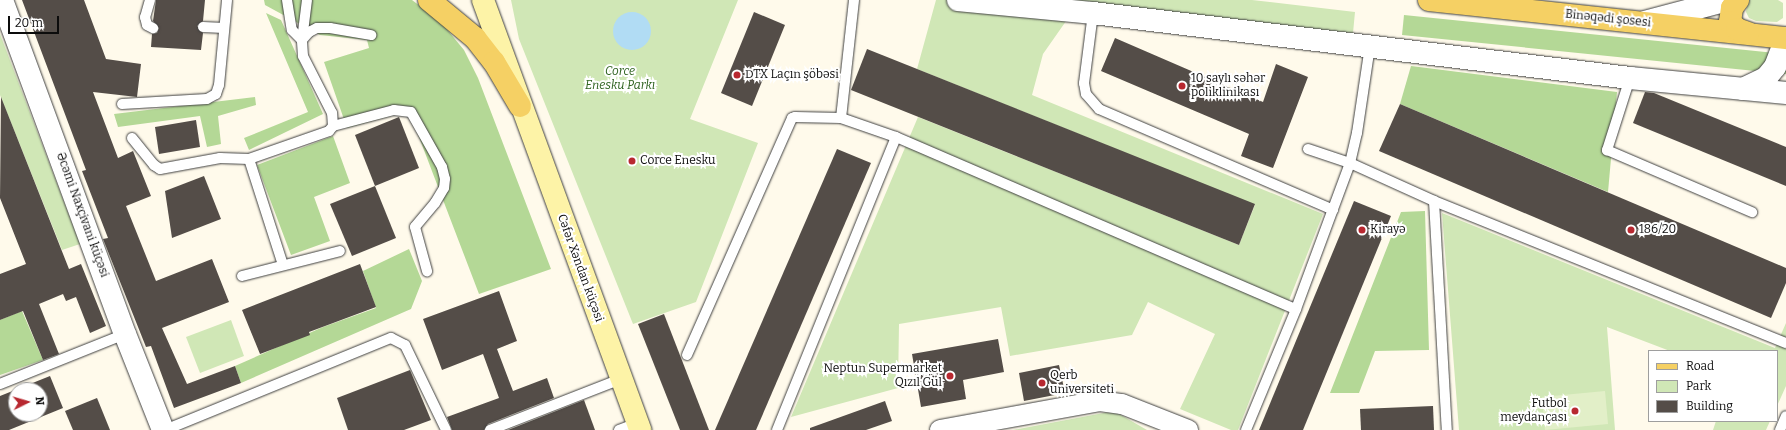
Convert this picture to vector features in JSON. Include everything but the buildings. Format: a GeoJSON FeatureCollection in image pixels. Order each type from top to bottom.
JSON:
{"type":"FeatureCollection","features":[{"type":"Feature","properties":{"kind":"main road"},"geometry":{"type":"LineString","coordinates":[[429,0],[475,38],[494,62],[520,106]]}},
{"type":"Feature","properties":{"kind":"main road","name":"Cəfər Xəndan küçəsi"},"geometry":{"type":"LineString","coordinates":[[483,0],[520,106],[621,379],[632,428]]}},
{"type":"Feature","properties":{"kind":"main road"},"geometry":{"type":"LineString","coordinates":[[490,23],[492,0]]}},
{"type":"Feature","properties":{"kind":"main road","name":"Binəqədi şosesi"},"geometry":{"type":"LineString","coordinates":[[1430,0],[1786,38]]}},
{"type":"Feature","properties":{"kind":"main road"},"geometry":{"type":"LineString","coordinates":[[1738,0],[1732,8],[1730,22],[1737,29],[1748,33]]}},
{"type":"Feature","properties":{"kind":"street","name":"Əcəmi Naxçivani küçəsi"},"geometry":{"type":"LineString","coordinates":[[2,0],[124,334],[164,430]]}},
{"type":"Feature","properties":{"kind":"street"},"geometry":{"type":"LineString","coordinates":[[958,0],[1093,13],[1630,78],[1786,93]]}},
{"type":"Feature","properties":{"kind":"street"},"geometry":{"type":"LineString","coordinates":[[1642,23],[1727,0]]}},
{"type":"Feature","properties":{"kind":"street"},"geometry":{"type":"LineString","coordinates":[[1743,89],[1766,78],[1775,67],[1786,38]]}},
{"type":"Feature","properties":{"kind":"street"},"geometry":{"type":"LineString","coordinates":[[940,430],[1100,401],[1122,404],[1181,429]]}},
{"type":"Feature","properties":{"kind":"lane"},"geometry":{"type":"LineString","coordinates":[[150,0],[145,17],[147,25],[152,28]]}},
{"type":"Feature","properties":{"kind":"lane"},"geometry":{"type":"LineString","coordinates":[[122,104],[207,99],[216,94],[219,85],[227,0]]}},
{"type":"Feature","properties":{"kind":"lane"},"geometry":{"type":"LineString","coordinates":[[287,0],[292,30],[302,40]]}},
{"type":"Feature","properties":{"kind":"lane"},"geometry":{"type":"LineString","coordinates":[[307,0],[302,40],[303,56],[332,113],[333,126]]}},
{"type":"Feature","properties":{"kind":"lane"},"geometry":{"type":"LineString","coordinates":[[841,118],[854,0]]}},
{"type":"Feature","properties":{"kind":"lane"},"geometry":{"type":"LineString","coordinates":[[1093,13],[1084,83],[1086,94],[1099,109],[1333,210]]}},
{"type":"Feature","properties":{"kind":"lane"},"geometry":{"type":"LineString","coordinates":[[203,27],[224,28]]}},
{"type":"Feature","properties":{"kind":"lane"},"geometry":{"type":"LineString","coordinates":[[302,40],[317,28],[371,35]]}},
{"type":"Feature","properties":{"kind":"lane"},"geometry":{"type":"LineString","coordinates":[[1246,430],[1296,308],[1350,163],[1357,133],[1370,46]]}},
{"type":"Feature","properties":{"kind":"lane"},"geometry":{"type":"LineString","coordinates":[[1630,78],[1607,150],[1752,212]]}},
{"type":"Feature","properties":{"kind":"lane"},"geometry":{"type":"LineString","coordinates":[[132,138],[154,165],[160,169],[220,158],[249,159],[329,131],[333,126],[394,110],[410,112],[442,167],[445,178],[444,188],[435,203],[415,226],[427,271]]}},
{"type":"Feature","properties":{"kind":"lane"},"geometry":{"type":"LineString","coordinates":[[687,355],[792,118],[841,118],[896,137],[1296,308]]}},
{"type":"Feature","properties":{"kind":"lane"},"geometry":{"type":"LineString","coordinates":[[777,430],[896,137]]}},
{"type":"Feature","properties":{"kind":"lane"},"geometry":{"type":"LineString","coordinates":[[1308,149],[1350,163],[1434,201],[1786,343]]}},
{"type":"Feature","properties":{"kind":"lane"},"geometry":{"type":"LineString","coordinates":[[249,159],[283,265]]}},
{"type":"Feature","properties":{"kind":"lane"},"geometry":{"type":"LineString","coordinates":[[1434,201],[1447,430]]}},
{"type":"Feature","properties":{"kind":"lane"},"geometry":{"type":"LineString","coordinates":[[242,276],[340,251]]}},
{"type":"Feature","properties":{"kind":"lane"},"geometry":{"type":"LineString","coordinates":[[0,384],[124,334]]}},
{"type":"Feature","properties":{"kind":"lane"},"geometry":{"type":"LineString","coordinates":[[164,430],[391,338],[405,346],[446,430]]}},
{"type":"Feature","properties":{"kind":"lane"},"geometry":{"type":"LineString","coordinates":[[490,430],[621,379]]}},
{"type":"Feature","properties":{"kind":"lane"},"geometry":{"type":"LineString","coordinates":[[1780,430],[1786,416]]}},
{"type":"Feature","properties":{"kind":"green space"},"geometry":{"type":"Polygon","coordinates":[[[264,0],[412,0],[440,21],[464,50],[478,78],[551,269],[479,294],[409,111],[347,128],[324,62],[369,48],[367,40],[320,35],[265,5],[264,0]]]}},
{"type":"Feature","properties":{"kind":"green space","name":"Corce Enesku Parkı"},"geometry":{"type":"Polygon","coordinates":[[[511,0],[738,0],[690,119],[758,143],[696,302],[633,324],[519,39],[511,0]]]}},
{"type":"Feature","properties":{"kind":"green space"},"geometry":{"type":"Polygon","coordinates":[[[936,0],[1252,0],[1355,12],[1353,33],[1078,4],[1043,54],[1032,95],[1323,214],[1238,430],[1231,430],[1180,409],[1215,334],[1148,302],[1132,335],[1010,356],[1001,307],[899,324],[898,388],[791,417],[918,117],[1239,245],[1255,205],[917,69],[936,0]]]}},
{"type":"Feature","properties":{"kind":"green space"},"geometry":{"type":"Polygon","coordinates":[[[1748,0],[1778,0],[1783,3],[1783,18],[1777,22],[1756,21],[1749,18],[1746,12],[1748,0]]]}},
{"type":"Feature","properties":{"kind":"green space"},"geometry":{"type":"Polygon","coordinates":[[[266,13],[281,20],[323,114],[249,150],[244,138],[308,112],[266,13]]]}},
{"type":"Feature","properties":{"kind":"green space"},"geometry":{"type":"Polygon","coordinates":[[[1404,15],[1786,54],[1786,74],[1402,35],[1404,15]]]}},
{"type":"Feature","properties":{"kind":"green space"},"geometry":{"type":"Polygon","coordinates":[[[0,34],[80,244],[62,250],[0,95],[0,34]]]}},
{"type":"Feature","properties":{"kind":"green space"},"geometry":{"type":"Polygon","coordinates":[[[1411,66],[1617,92],[1608,192],[1400,104],[1411,66]]]}},
{"type":"Feature","properties":{"kind":"green space"},"geometry":{"type":"Polygon","coordinates":[[[255,97],[256,105],[218,116],[221,144],[207,147],[200,116],[118,127],[114,114],[255,97]]]}},
{"type":"Feature","properties":{"kind":"green space"},"geometry":{"type":"Polygon","coordinates":[[[333,136],[350,183],[314,197],[330,241],[291,255],[257,165],[333,136]]]}},
{"type":"Feature","properties":{"kind":"green space"},"geometry":{"type":"Polygon","coordinates":[[[1425,211],[1429,350],[1375,351],[1359,393],[1330,393],[1401,212],[1425,211]]]}},
{"type":"Feature","properties":{"kind":"green space"},"geometry":{"type":"Polygon","coordinates":[[[1442,213],[1775,348],[1786,323],[1786,386],[1778,404],[1778,350],[1667,350],[1607,327],[1615,430],[1459,430],[1442,213]]]}},
{"type":"Feature","properties":{"kind":"green space"},"geometry":{"type":"Polygon","coordinates":[[[409,249],[422,281],[411,309],[241,383],[235,366],[323,327],[376,308],[363,271],[409,249]]]}},
{"type":"Feature","properties":{"kind":"green space"},"geometry":{"type":"Polygon","coordinates":[[[22,311],[43,360],[0,375],[0,320],[22,311]]]}},
{"type":"Feature","properties":{"kind":"green space"},"geometry":{"type":"Polygon","coordinates":[[[231,320],[244,356],[200,373],[186,337],[231,320]]]}},
{"type":"Feature","properties":{"kind":"green space","name":"Futbol meydançası"},"geometry":{"type":"Polygon","coordinates":[[[1605,391],[1608,424],[1545,430],[1542,397],[1605,391]]]}},
{"type":"Feature","properties":{"kind":"green space"},"geometry":{"type":"Polygon","coordinates":[[[1114,411],[1147,430],[1013,430],[1114,411]]]}},
{"type":"Feature","properties":{"kind":"green space"},"geometry":{"type":"Polygon","coordinates":[[[1716,422],[1770,422],[1766,430],[1713,430],[1716,422]]]}},
{"type":"Feature","properties":{"kind":"water"},"geometry":{"type":"Polygon","coordinates":[[[632,12],[642,15],[648,21],[651,31],[648,41],[642,47],[632,50],[622,47],[616,41],[613,31],[616,21],[622,15],[632,12]]]}},
{"type":"Feature","properties":{"kind":"place","name":"DTX Laçın şöbəsi"},"geometry":{"type":"Point","coordinates":[737,75]}},
{"type":"Feature","properties":{"kind":"place","name":"10 saylı şəhər poliklinikası"},"geometry":{"type":"Point","coordinates":[1182,86]}},
{"type":"Feature","properties":{"kind":"place","name":"Corce Enesku"},"geometry":{"type":"Point","coordinates":[632,161]}},
{"type":"Feature","properties":{"kind":"place","name":"Kirayə"},"geometry":{"type":"Point","coordinates":[1362,230]}},
{"type":"Feature","properties":{"kind":"place","name":"186/20"},"geometry":{"type":"Point","coordinates":[1631,230]}},
{"type":"Feature","properties":{"kind":"place","name":"Neptun Supermarket Qızıl Gül"},"geometry":{"type":"Point","coordinates":[950,376]}},
{"type":"Feature","properties":{"kind":"place","name":"Qerb universiteti"},"geometry":{"type":"Point","coordinates":[1042,383]}},
{"type":"Feature","properties":{"kind":"place","name":"Futbol meydançası"},"geometry":{"type":"Point","coordinates":[1575,411]}}]}
